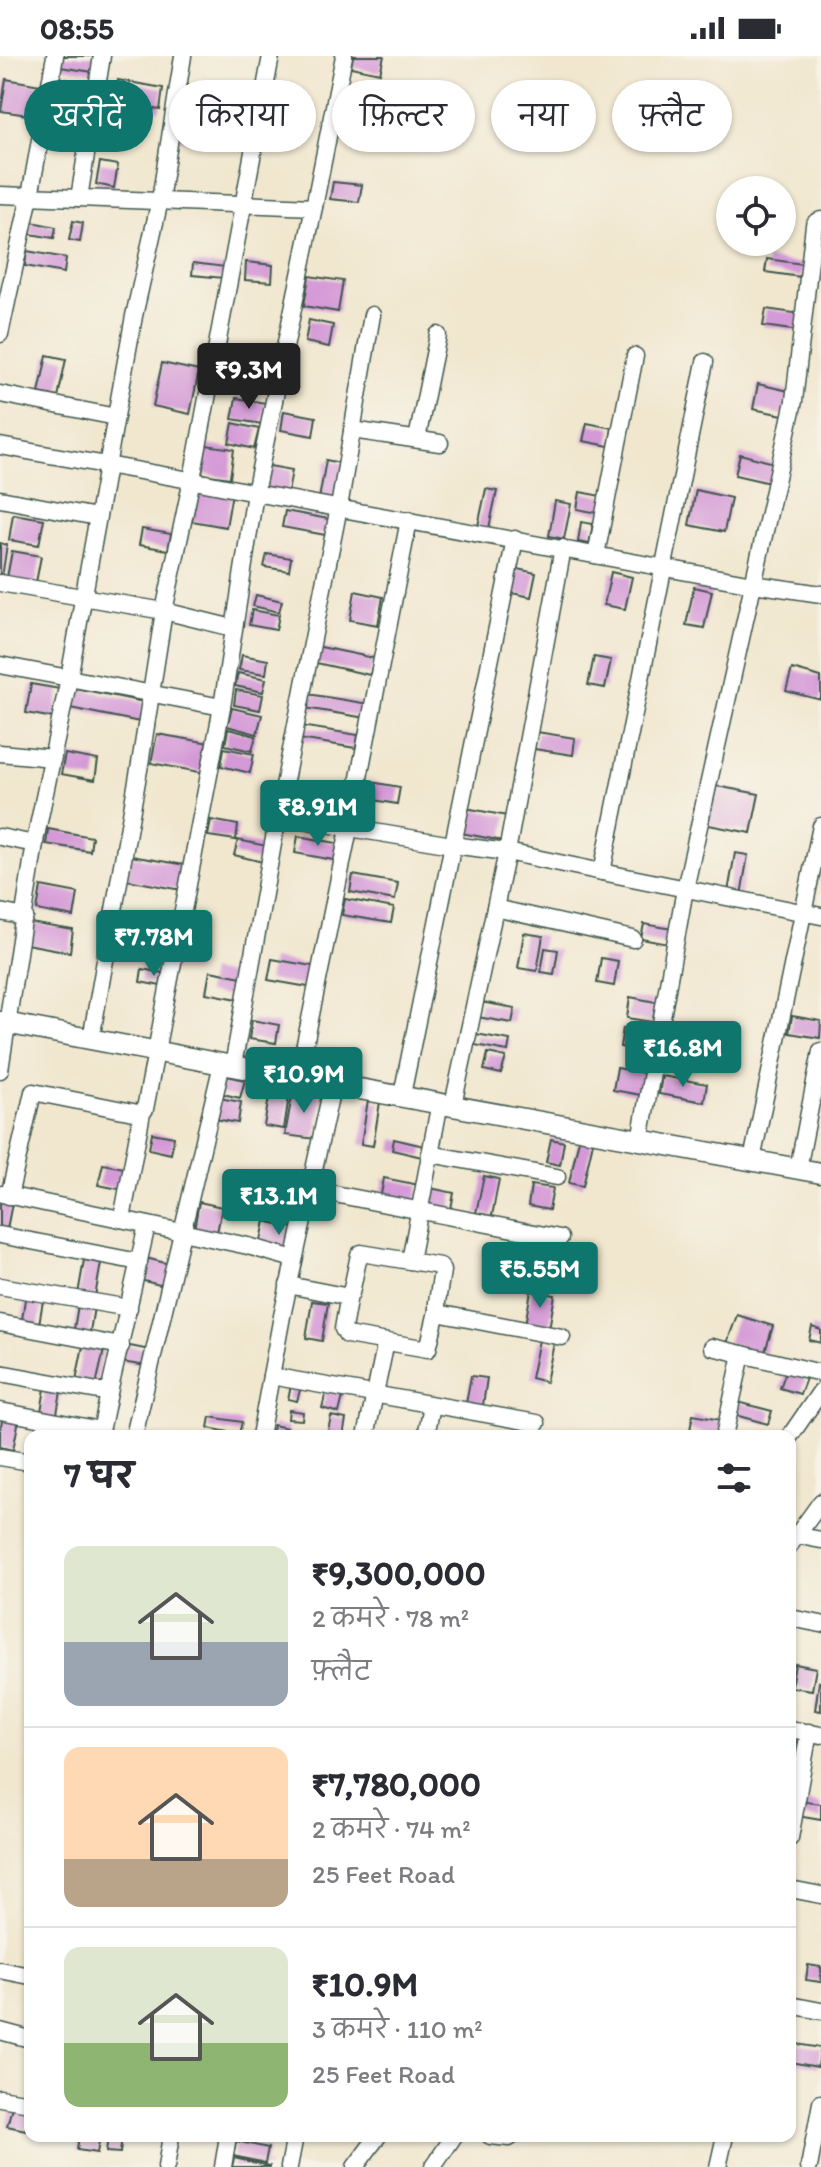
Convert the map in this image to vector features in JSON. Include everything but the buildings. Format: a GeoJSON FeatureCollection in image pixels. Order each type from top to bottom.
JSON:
{"type":"FeatureCollection","features":[{"type":"Feature","properties":{"kind":"street"},"geometry":{"type":"LineString","coordinates":[[0,334],[30,196],[55,56]]}},
{"type":"Feature","properties":{"kind":"street"},"geometry":{"type":"LineString","coordinates":[[79,198],[102,56]]}},
{"type":"Feature","properties":{"kind":"street"},"geometry":{"type":"LineString","coordinates":[[0,1070],[4,1022],[25,917],[35,844],[69,678],[134,316],[160,200],[183,56]]}},
{"type":"Feature","properties":{"kind":"street"},"geometry":{"type":"LineString","coordinates":[[91,1039],[164,611],[192,479],[271,56]]}},
{"type":"Feature","properties":{"kind":"street"},"geometry":{"type":"LineString","coordinates":[[122,1219],[222,707],[255,493],[344,56]]}},
{"type":"Feature","properties":{"kind":"street"},"geometry":{"type":"LineString","coordinates":[[0,195],[314,207]]}},
{"type":"Feature","properties":{"kind":"street"},"geometry":{"type":"LineString","coordinates":[[640,1140],[685,889],[794,401],[814,225],[821,220]]}},
{"type":"Feature","properties":{"kind":"street"},"geometry":{"type":"LineString","coordinates":[[135,1430],[181,1232],[228,1065],[339,507],[372,315]]}},
{"type":"Feature","properties":{"kind":"street"},"geometry":{"type":"LineString","coordinates":[[417,439],[438,335]]}},
{"type":"Feature","properties":{"kind":"street"},"geometry":{"type":"LineString","coordinates":[[596,555],[635,356]]}},
{"type":"Feature","properties":{"kind":"street"},"geometry":{"type":"LineString","coordinates":[[602,872],[705,362]]}},
{"type":"Feature","properties":{"kind":"street"},"geometry":{"type":"LineString","coordinates":[[0,394],[116,417]]}},
{"type":"Feature","properties":{"kind":"street"},"geometry":{"type":"LineString","coordinates":[[352,430],[440,443]]}},
{"type":"Feature","properties":{"kind":"street"},"geometry":{"type":"LineString","coordinates":[[0,446],[821,594]]}},
{"type":"Feature","properties":{"kind":"street"},"geometry":{"type":"LineString","coordinates":[[0,499],[97,517]]}},
{"type":"Feature","properties":{"kind":"street"},"geometry":{"type":"LineString","coordinates":[[298,1078],[409,520]]}},
{"type":"Feature","properties":{"kind":"street"},"geometry":{"type":"LineString","coordinates":[[402,1095],[515,539]]}},
{"type":"Feature","properties":{"kind":"street"},"geometry":{"type":"LineString","coordinates":[[410,1261],[430,1154],[446,1104],[495,908],[563,548]]}},
{"type":"Feature","properties":{"kind":"street"},"geometry":{"type":"LineString","coordinates":[[0,583],[164,611],[233,628]]}},
{"type":"Feature","properties":{"kind":"street"},"geometry":{"type":"LineString","coordinates":[[0,665],[222,707]]}},
{"type":"Feature","properties":{"kind":"street"},"geometry":{"type":"LineString","coordinates":[[0,753],[53,758]]}},
{"type":"Feature","properties":{"kind":"street"},"geometry":{"type":"LineString","coordinates":[[278,816],[507,852],[813,914]]}},
{"type":"Feature","properties":{"kind":"street"},"geometry":{"type":"LineString","coordinates":[[752,1160],[813,914],[821,826]]}},
{"type":"Feature","properties":{"kind":"street"},"geometry":{"type":"LineString","coordinates":[[0,837],[35,844]]}},
{"type":"Feature","properties":{"kind":"street"},"geometry":{"type":"LineString","coordinates":[[495,908],[633,939]]}},
{"type":"Feature","properties":{"kind":"street"},"geometry":{"type":"LineString","coordinates":[[0,912],[25,917]]}},
{"type":"Feature","properties":{"kind":"street"},"geometry":{"type":"LineString","coordinates":[[4,1022],[821,1173]]}},
{"type":"Feature","properties":{"kind":"street"},"geometry":{"type":"LineString","coordinates":[[798,1169],[821,1051]]}},
{"type":"Feature","properties":{"kind":"street"},"geometry":{"type":"LineString","coordinates":[[261,1430],[288,1285],[333,1083]]}},
{"type":"Feature","properties":{"kind":"street"},"geometry":{"type":"LineString","coordinates":[[142,1113],[33,1092],[5,1195],[294,1259]]}},
{"type":"Feature","properties":{"kind":"street"},"geometry":{"type":"LineString","coordinates":[[430,1154],[557,1177]]}},
{"type":"Feature","properties":{"kind":"street"},"geometry":{"type":"LineString","coordinates":[[309,1189],[560,1238]]}},
{"type":"Feature","properties":{"kind":"street"},"geometry":{"type":"LineString","coordinates":[[101,1430],[147,1225]]}},
{"type":"Feature","properties":{"kind":"street"},"geometry":{"type":"LineString","coordinates":[[0,1235],[139,1262]]}},
{"type":"Feature","properties":{"kind":"street"},"geometry":{"type":"LineString","coordinates":[[361,1253],[441,1268],[437,1311],[428,1349],[347,1335],[343,1329],[349,1295],[361,1253]]}},
{"type":"Feature","properties":{"kind":"street"},"geometry":{"type":"LineString","coordinates":[[288,1285],[349,1295]]}},
{"type":"Feature","properties":{"kind":"street"},"geometry":{"type":"LineString","coordinates":[[0,1286],[129,1308]]}},
{"type":"Feature","properties":{"kind":"street"},"geometry":{"type":"LineString","coordinates":[[437,1311],[562,1337]]}},
{"type":"Feature","properties":{"kind":"street"},"geometry":{"type":"LineString","coordinates":[[0,1323],[121,1346]]}},
{"type":"Feature","properties":{"kind":"street"},"geometry":{"type":"LineString","coordinates":[[367,1430],[386,1342]]}},
{"type":"Feature","properties":{"kind":"street"},"geometry":{"type":"LineString","coordinates":[[712,1347],[821,1373]]}},
{"type":"Feature","properties":{"kind":"street"},"geometry":{"type":"LineString","coordinates":[[725,1430],[742,1354]]}},
{"type":"Feature","properties":{"kind":"street"},"geometry":{"type":"LineString","coordinates":[[0,1373],[109,1393]]}},
{"type":"Feature","properties":{"kind":"street"},"geometry":{"type":"LineString","coordinates":[[271,1376],[537,1423]]}},
{"type":"Feature","properties":{"kind":"street"},"geometry":{"type":"LineString","coordinates":[[794,1430],[821,1391]]}},
{"type":"Feature","properties":{"kind":"street"},"geometry":{"type":"LineString","coordinates":[[427,1430],[432,1405]]}},
{"type":"Feature","properties":{"kind":"street"},"geometry":{"type":"LineString","coordinates":[[0,1411],[86,1430]]}},
{"type":"Feature","properties":{"kind":"street"},"geometry":{"type":"LineString","coordinates":[[0,1457],[24,1461]]}},
{"type":"Feature","properties":{"kind":"street"},"geometry":{"type":"LineString","coordinates":[[796,1533],[821,1502]]}},
{"type":"Feature","properties":{"kind":"street"},"geometry":{"type":"LineString","coordinates":[[796,1538],[821,1540]]}},
{"type":"Feature","properties":{"kind":"street"},"geometry":{"type":"LineString","coordinates":[[796,1619],[821,1624]]}},
{"type":"Feature","properties":{"kind":"street"},"geometry":{"type":"LineString","coordinates":[[796,1813],[815,1734]]}},
{"type":"Feature","properties":{"kind":"street"},"geometry":{"type":"LineString","coordinates":[[796,1890],[821,1895]]}},
{"type":"Feature","properties":{"kind":"street"},"geometry":{"type":"LineString","coordinates":[[0,1970],[24,1975]]}},
{"type":"Feature","properties":{"kind":"street"},"geometry":{"type":"LineString","coordinates":[[796,2006],[821,2011]]}},
{"type":"Feature","properties":{"kind":"street"},"geometry":{"type":"LineString","coordinates":[[0,2031],[24,2037]]}},
{"type":"Feature","properties":{"kind":"street"},"geometry":{"type":"LineString","coordinates":[[0,2098],[24,2102]]}},
{"type":"Feature","properties":{"kind":"street"},"geometry":{"type":"LineString","coordinates":[[809,2167],[821,2103]]}},
{"type":"Feature","properties":{"kind":"street"},"geometry":{"type":"LineString","coordinates":[[166,2167],[170,2142]]}},
{"type":"Feature","properties":{"kind":"street"},"geometry":{"type":"LineString","coordinates":[[223,2167],[227,2142]]}},
{"type":"Feature","properties":{"kind":"street"},"geometry":{"type":"LineString","coordinates":[[289,2167],[294,2142]]}},
{"type":"Feature","properties":{"kind":"street"},"geometry":{"type":"LineString","coordinates":[[355,2167],[374,2142]]}},
{"type":"Feature","properties":{"kind":"street"},"geometry":{"type":"LineString","coordinates":[[433,2167],[450,2142]]}},
{"type":"Feature","properties":{"kind":"street"},"geometry":{"type":"LineString","coordinates":[[718,2167],[724,2142]]}}]}
